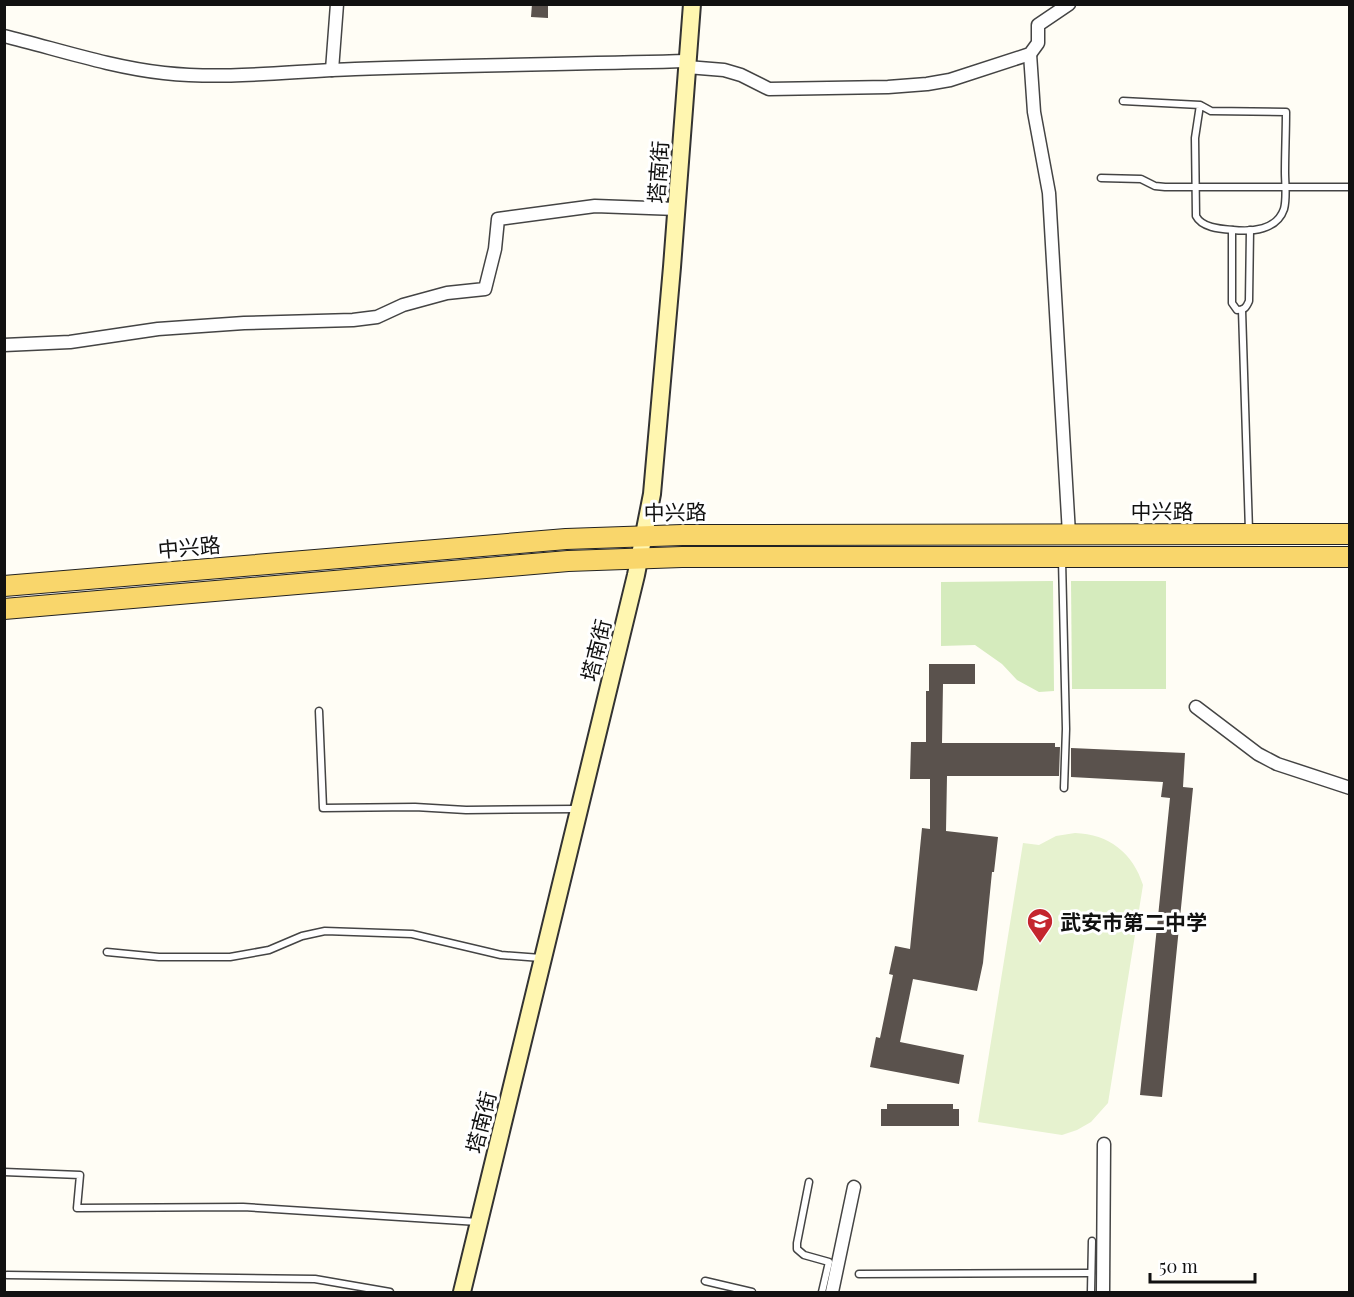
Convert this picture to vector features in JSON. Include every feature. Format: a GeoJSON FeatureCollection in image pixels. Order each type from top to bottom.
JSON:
{"type":"FeatureCollection","features":[{"type":"Feature","properties":{"kind":"main road","name":"中兴路"},"geometry":{"type":"LineString","coordinates":[[4,586],[555,540],[644,536],[1350,534]]}},
{"type":"Feature","properties":{"kind":"main road"},"geometry":{"type":"LineString","coordinates":[[4,609],[568,561],[1350,557]]}},
{"type":"Feature","properties":{"kind":"street"},"geometry":{"type":"LineString","coordinates":[[332,70],[337,4]]}},
{"type":"Feature","properties":{"kind":"street","name":"塔南街"},"geometry":{"type":"LineString","coordinates":[[462,1293],[640,559],[652,494],[692,4]]}},
{"type":"Feature","properties":{"kind":"street"},"geometry":{"type":"LineString","coordinates":[[4,36],[98,61],[164,73],[230,75],[332,70],[687,64],[741,75],[769,89],[888,87],[950,80],[1030,54],[1038,43],[1038,25],[1069,4]]}},
{"type":"Feature","properties":{"kind":"street"},"geometry":{"type":"LineString","coordinates":[[1030,54],[1034,112],[1049,193],[1069,534]]}},
{"type":"Feature","properties":{"kind":"street"},"geometry":{"type":"LineString","coordinates":[[4,345],[70,342],[158,329],[377,317],[404,304],[447,292],[485,289],[495,249],[498,219],[595,206],[677,209]]}},
{"type":"Feature","properties":{"kind":"street"},"geometry":{"type":"LineString","coordinates":[[1196,707],[1258,754],[1277,764],[1350,788]]}},
{"type":"Feature","properties":{"kind":"street"},"geometry":{"type":"LineString","coordinates":[[1103,1293],[1104,1144]]}},
{"type":"Feature","properties":{"kind":"street"},"geometry":{"type":"LineString","coordinates":[[832,1293],[854,1187]]}},
{"type":"Feature","properties":{"kind":"lane"},"geometry":{"type":"LineString","coordinates":[[1123,101],[1200,105],[1211,111],[1286,112],[1285,207],[1276,221],[1267,227],[1250,231],[1232,230],[1199,222],[1196,216],[1195,138],[1200,105]]}},
{"type":"Feature","properties":{"kind":"lane"},"geometry":{"type":"LineString","coordinates":[[1101,178],[1141,179],[1155,186],[1350,187]]}},
{"type":"Feature","properties":{"kind":"lane"},"geometry":{"type":"LineString","coordinates":[[1232,230],[1232,303],[1236,310],[1247,307],[1249,301],[1250,231]]}},
{"type":"Feature","properties":{"kind":"lane"},"geometry":{"type":"LineString","coordinates":[[1242,310],[1249,534]]}},
{"type":"Feature","properties":{"kind":"lane"},"geometry":{"type":"LineString","coordinates":[[1061,557],[1066,729],[1064,788]]}},
{"type":"Feature","properties":{"kind":"lane"},"geometry":{"type":"LineString","coordinates":[[319,711],[323,808],[579,809]]}},
{"type":"Feature","properties":{"kind":"lane"},"geometry":{"type":"LineString","coordinates":[[107,952],[159,957],[230,957],[269,950],[302,936],[325,931],[412,934],[501,955],[543,958]]}},
{"type":"Feature","properties":{"kind":"lane"},"geometry":{"type":"LineString","coordinates":[[4,1172],[80,1175],[77,1208],[243,1207],[479,1222]]}},
{"type":"Feature","properties":{"kind":"lane"},"geometry":{"type":"LineString","coordinates":[[809,1182],[797,1249],[804,1255],[829,1262],[822,1293]]}},
{"type":"Feature","properties":{"kind":"lane"},"geometry":{"type":"LineString","coordinates":[[1091,1293],[1092,1241]]}},
{"type":"Feature","properties":{"kind":"lane"},"geometry":{"type":"LineString","coordinates":[[859,1274],[1091,1273]]}},
{"type":"Feature","properties":{"kind":"lane"},"geometry":{"type":"LineString","coordinates":[[7,1275],[315,1280],[390,1293]]}},
{"type":"Feature","properties":{"kind":"lane"},"geometry":{"type":"LineString","coordinates":[[705,1281],[752,1293]]}},
{"type":"Feature","properties":{"kind":"green space"},"geometry":{"type":"Polygon","coordinates":[[[1053,581],[1054,691],[1039,692],[1017,680],[1002,664],[975,645],[941,646],[941,582],[1053,581]]]}},
{"type":"Feature","properties":{"kind":"green space"},"geometry":{"type":"Polygon","coordinates":[[[1071,581],[1166,581],[1166,689],[1072,689],[1071,581]]]}},
{"type":"Feature","properties":{"kind":"green space"},"geometry":{"type":"Polygon","coordinates":[[[1075,833],[1099,837],[1118,847],[1133,864],[1143,885],[1108,1103],[1091,1122],[1062,1135],[978,1122],[1023,843],[1039,845],[1056,836],[1075,833]]]}},
{"type":"Feature","properties":{"kind":"building"},"geometry":{"type":"Polygon","coordinates":[[[532,4],[548,4],[548,18],[531,17],[532,4]]]}},
{"type":"Feature","properties":{"kind":"building"},"geometry":{"type":"Polygon","coordinates":[[[929,664],[975,664],[975,684],[943,684],[942,743],[1055,743],[1055,747],[1060,747],[1059,776],[947,776],[946,831],[998,837],[994,872],[992,872],[983,963],[977,991],[913,979],[900,1042],[964,1055],[959,1084],[870,1067],[876,1037],[880,1038],[893,975],[889,974],[895,946],[910,949],[922,828],[930,829],[930,779],[910,779],[911,742],[926,742],[926,691],[929,691],[929,664]]]}},
{"type":"Feature","properties":{"kind":"building"},"geometry":{"type":"Polygon","coordinates":[[[1071,748],[1185,753],[1183,787],[1193,788],[1162,1097],[1140,1095],[1170,798],[1161,797],[1163,782],[1071,777],[1071,748]]]}},
{"type":"Feature","properties":{"kind":"building"},"geometry":{"type":"Polygon","coordinates":[[[887,1104],[953,1104],[953,1109],[959,1109],[959,1126],[881,1126],[881,1109],[887,1109],[887,1104]]]}},
{"type":"Feature","properties":{"kind":"place","name":"武安市第二中学"},"geometry":{"type":"Point","coordinates":[1040,944]}}]}
